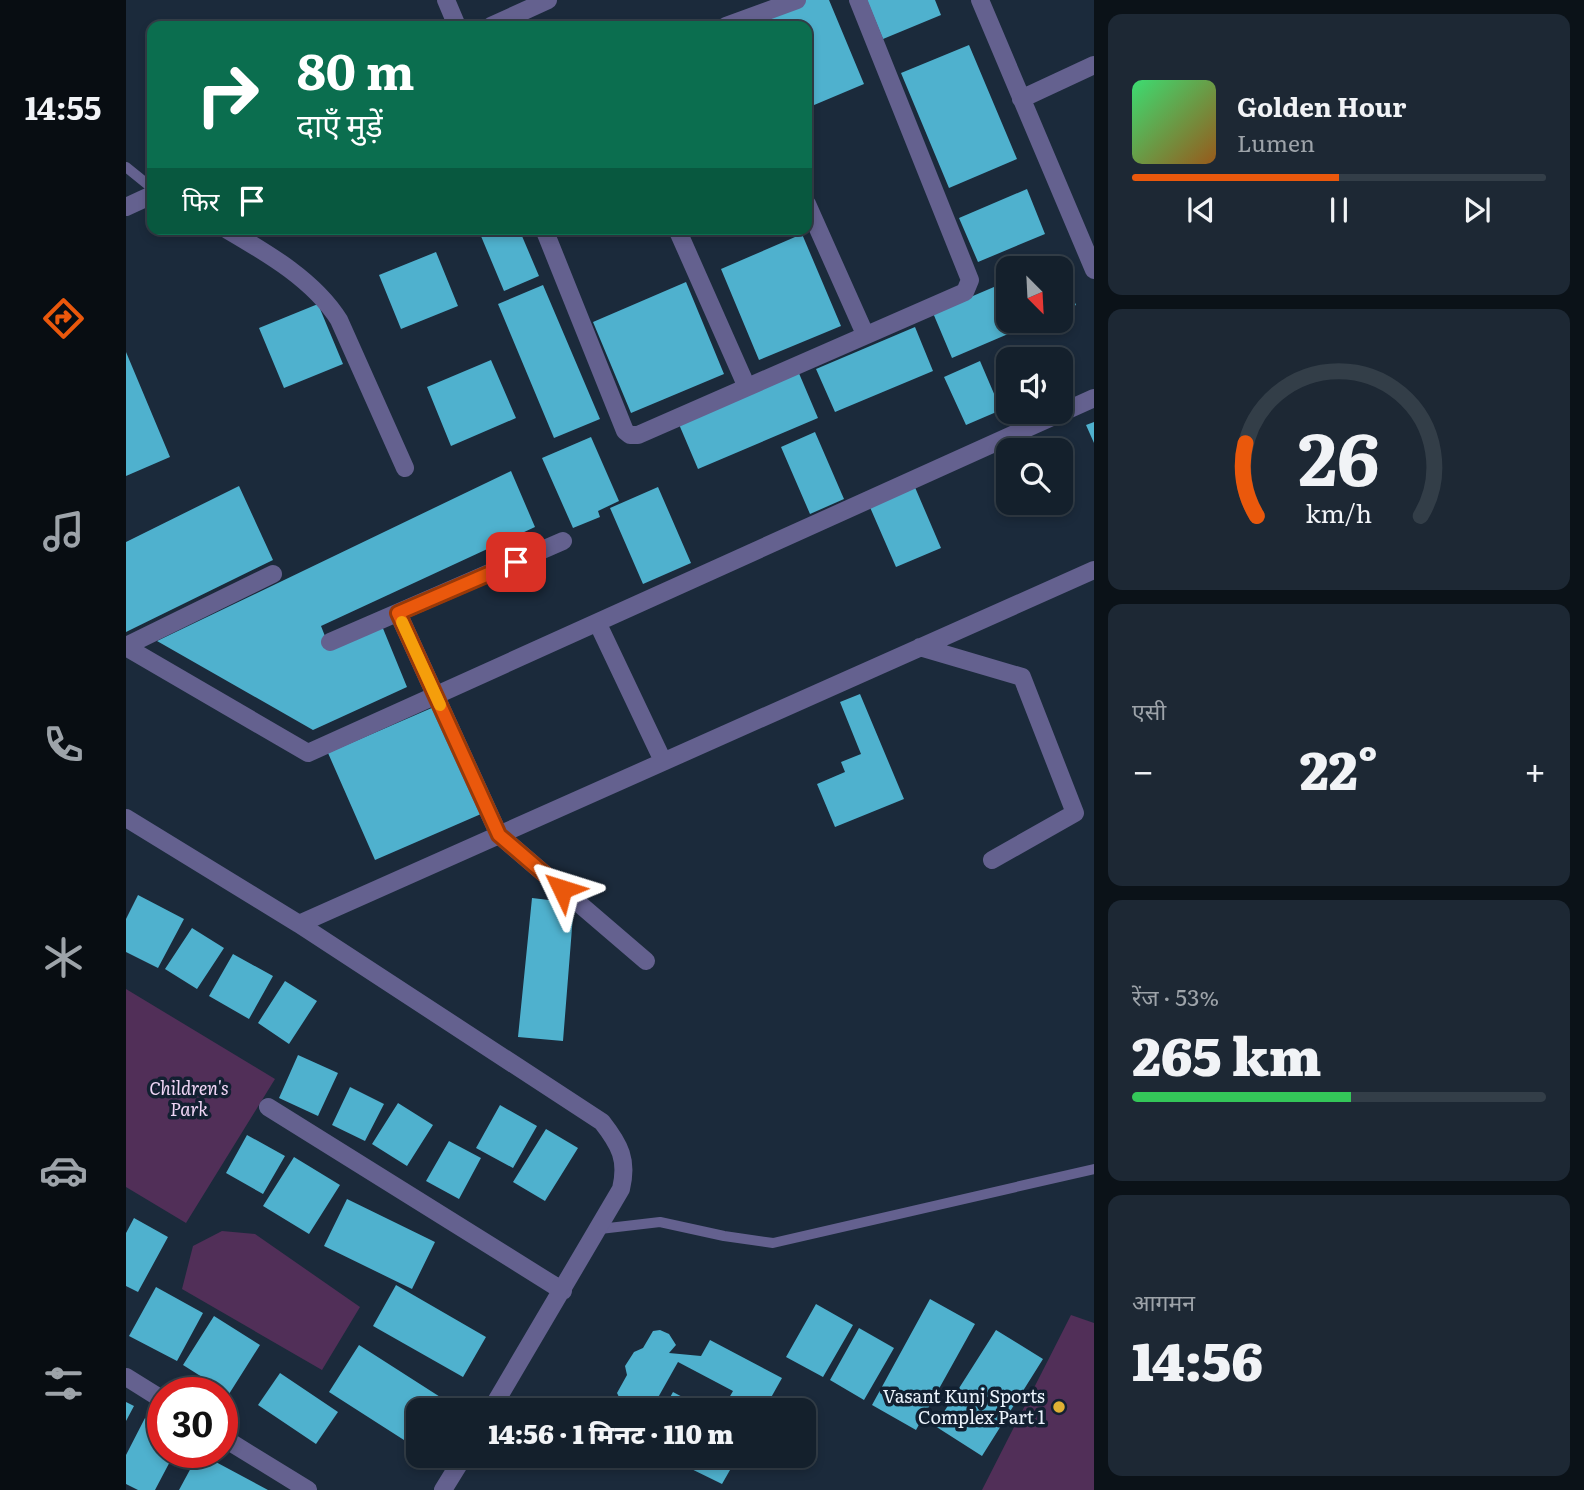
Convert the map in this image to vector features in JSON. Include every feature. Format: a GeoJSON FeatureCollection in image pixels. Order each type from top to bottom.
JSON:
{"type":"FeatureCollection","features":[{"type":"Feature","properties":{"kind":"street"},"geometry":{"type":"LineString","coordinates":[[446,0],[455,21]]}},
{"type":"Feature","properties":{"kind":"street"},"geometry":{"type":"LineString","coordinates":[[502,21],[548,0]]}},
{"type":"Feature","properties":{"kind":"street"},"geometry":{"type":"LineString","coordinates":[[740,21],[797,0]]}},
{"type":"Feature","properties":{"kind":"street"},"geometry":{"type":"LineString","coordinates":[[546,235],[626,434],[638,435],[746,385],[965,292],[970,279],[858,0]]}},
{"type":"Feature","properties":{"kind":"street"},"geometry":{"type":"LineString","coordinates":[[980,0],[1094,270]]}},
{"type":"Feature","properties":{"kind":"street"},"geometry":{"type":"LineString","coordinates":[[1021,99],[1094,65]]}},
{"type":"Feature","properties":{"kind":"street"},"geometry":{"type":"LineString","coordinates":[[126,207],[147,197]]}},
{"type":"Feature","properties":{"kind":"street"},"geometry":{"type":"LineString","coordinates":[[812,215],[865,334]]}},
{"type":"Feature","properties":{"kind":"street"},"geometry":{"type":"LineString","coordinates":[[235,235],[307,283],[327,301],[339,320],[405,468]]}},
{"type":"Feature","properties":{"kind":"street"},"geometry":{"type":"LineString","coordinates":[[680,235],[746,385]]}},
{"type":"Feature","properties":{"kind":"street"},"geometry":{"type":"LineString","coordinates":[[126,646],[308,753],[1094,398]]}},
{"type":"Feature","properties":{"kind":"street"},"geometry":{"type":"LineString","coordinates":[[330,642],[563,541]]}},
{"type":"Feature","properties":{"kind":"street"},"geometry":{"type":"LineString","coordinates":[[299,924],[1094,570]]}},
{"type":"Feature","properties":{"kind":"street"},"geometry":{"type":"LineString","coordinates":[[126,646],[274,574]]}},
{"type":"Feature","properties":{"kind":"street"},"geometry":{"type":"LineString","coordinates":[[398,613],[499,835],[646,961]]}},
{"type":"Feature","properties":{"kind":"street"},"geometry":{"type":"LineString","coordinates":[[598,624],[663,761]]}},
{"type":"Feature","properties":{"kind":"street"},"geometry":{"type":"LineString","coordinates":[[920,647],[1021,677],[1075,813],[992,860]]}},
{"type":"Feature","properties":{"kind":"street"},"geometry":{"type":"LineString","coordinates":[[126,818],[299,924],[602,1122],[624,1157],[625,1171],[621,1189],[600,1229],[498,1398]]}},
{"type":"Feature","properties":{"kind":"street"},"geometry":{"type":"LineString","coordinates":[[268,1107],[563,1291]]}},
{"type":"Feature","properties":{"kind":"street"},"geometry":{"type":"LineString","coordinates":[[126,1377],[147,1390]]}},
{"type":"Feature","properties":{"kind":"street"},"geometry":{"type":"LineString","coordinates":[[238,1447],[308,1490]]}},
{"type":"Feature","properties":{"kind":"street"},"geometry":{"type":"LineString","coordinates":[[443,1490],[457,1468]]}},
{"type":"Feature","properties":{"kind":"lane"},"geometry":{"type":"LineString","coordinates":[[126,167],[147,184]]}},
{"type":"Feature","properties":{"kind":"lane"},"geometry":{"type":"LineString","coordinates":[[600,1229],[660,1222],[774,1243],[1094,1169]]}},
{"type":"Feature","properties":{"kind":"green space","name":"Children's Park"},"geometry":{"type":"Polygon","coordinates":[[[126,989],[275,1079],[186,1223],[126,1187],[126,989]]]}},
{"type":"Feature","properties":{"kind":"green space"},"geometry":{"type":"Polygon","coordinates":[[[222,1231],[255,1234],[360,1307],[322,1370],[182,1289],[193,1246],[222,1231]]]}},
{"type":"Feature","properties":{"kind":"green space","name":"Vasant Kunj Sports Complex Part 1"},"geometry":{"type":"Polygon","coordinates":[[[1071,1315],[1094,1323],[1094,1490],[982,1490],[1071,1315]]]}},
{"type":"Feature","properties":{"kind":"building"},"geometry":{"type":"Polygon","coordinates":[[[804,0],[829,0],[864,84],[812,106],[812,21],[754,21],[804,0]]]}},
{"type":"Feature","properties":{"kind":"building"},"geometry":{"type":"Polygon","coordinates":[[[867,0],[935,0],[941,15],[883,39],[867,0]]]}},
{"type":"Feature","properties":{"kind":"building"},"geometry":{"type":"Polygon","coordinates":[[[969,45],[1017,159],[949,188],[901,73],[969,45]]]}},
{"type":"Feature","properties":{"kind":"building"},"geometry":{"type":"Polygon","coordinates":[[[1027,189],[1045,234],[978,262],[959,218],[1027,189]]]}},
{"type":"Feature","properties":{"kind":"building"},"geometry":{"type":"Polygon","coordinates":[[[481,235],[522,235],[539,276],[504,291],[481,235]]]}},
{"type":"Feature","properties":{"kind":"building"},"geometry":{"type":"Polygon","coordinates":[[[802,235],[841,326],[759,360],[721,269],[802,235]]]}},
{"type":"Feature","properties":{"kind":"building"},"geometry":{"type":"Polygon","coordinates":[[[436,252],[458,306],[401,329],[379,275],[436,252]]]}},
{"type":"Feature","properties":{"kind":"building"},"geometry":{"type":"Polygon","coordinates":[[[686,282],[724,374],[631,413],[593,322],[686,282]]]}},
{"type":"Feature","properties":{"kind":"building"},"geometry":{"type":"Polygon","coordinates":[[[543,285],[600,419],[554,438],[498,304],[543,285]]]}},
{"type":"Feature","properties":{"kind":"building"},"geometry":{"type":"Polygon","coordinates":[[[996,286],[996,333],[1011,333],[952,358],[933,313],[996,286]]]}},
{"type":"Feature","properties":{"kind":"building"},"geometry":{"type":"Polygon","coordinates":[[[318,304],[343,364],[284,388],[259,328],[318,304]]]}},
{"type":"Feature","properties":{"kind":"building"},"geometry":{"type":"Polygon","coordinates":[[[915,327],[933,371],[835,412],[816,369],[915,327]]]}},
{"type":"Feature","properties":{"kind":"building"},"geometry":{"type":"Polygon","coordinates":[[[126,352],[170,457],[126,476],[126,352]]]}},
{"type":"Feature","properties":{"kind":"building"},"geometry":{"type":"Polygon","coordinates":[[[491,360],[516,418],[451,446],[427,387],[491,360]]]}},
{"type":"Feature","properties":{"kind":"building"},"geometry":{"type":"Polygon","coordinates":[[[980,361],[996,398],[996,412],[966,425],[944,377],[980,361]]]}},
{"type":"Feature","properties":{"kind":"building"},"geometry":{"type":"Polygon","coordinates":[[[798,371],[818,418],[698,469],[678,422],[798,371]]]}},
{"type":"Feature","properties":{"kind":"building"},"geometry":{"type":"Polygon","coordinates":[[[1094,422],[1094,443],[1086,425],[1094,422]]]}},
{"type":"Feature","properties":{"kind":"building"},"geometry":{"type":"Polygon","coordinates":[[[815,432],[844,499],[810,514],[781,447],[815,432]]]}},
{"type":"Feature","properties":{"kind":"building"},"geometry":{"type":"Polygon","coordinates":[[[591,437],[619,501],[598,511],[600,517],[573,528],[542,458],[591,437]]]}},
{"type":"Feature","properties":{"kind":"building"},"geometry":{"type":"Polygon","coordinates":[[[511,471],[535,527],[321,626],[330,649],[382,626],[407,687],[313,730],[157,641],[511,471]]]}},
{"type":"Feature","properties":{"kind":"building"},"geometry":{"type":"Polygon","coordinates":[[[914,485],[941,548],[896,567],[869,505],[914,485]]]}},
{"type":"Feature","properties":{"kind":"building"},"geometry":{"type":"Polygon","coordinates":[[[239,486],[273,560],[126,632],[126,542],[239,486]]]}},
{"type":"Feature","properties":{"kind":"building"},"geometry":{"type":"Polygon","coordinates":[[[658,487],[691,563],[643,584],[610,508],[658,487]]]}},
{"type":"Feature","properties":{"kind":"building"},"geometry":{"type":"Polygon","coordinates":[[[860,694],[904,799],[835,827],[817,784],[845,772],[841,762],[861,754],[840,702],[860,694]]]}},
{"type":"Feature","properties":{"kind":"building"},"geometry":{"type":"Polygon","coordinates":[[[434,707],[481,814],[375,860],[328,753],[434,707]]]}},
{"type":"Feature","properties":{"kind":"building"},"geometry":{"type":"Polygon","coordinates":[[[138,895],[184,919],[158,968],[126,952],[126,919],[138,895]]]}},
{"type":"Feature","properties":{"kind":"building"},"geometry":{"type":"Polygon","coordinates":[[[532,898],[574,903],[563,1041],[518,1037],[532,898]]]}},
{"type":"Feature","properties":{"kind":"building"},"geometry":{"type":"Polygon","coordinates":[[[192,928],[224,948],[197,989],[165,969],[192,928]]]}},
{"type":"Feature","properties":{"kind":"building"},"geometry":{"type":"Polygon","coordinates":[[[233,954],[273,976],[249,1019],[209,996],[233,954]]]}},
{"type":"Feature","properties":{"kind":"building"},"geometry":{"type":"Polygon","coordinates":[[[285,981],[317,1001],[289,1044],[258,1023],[285,981]]]}},
{"type":"Feature","properties":{"kind":"building"},"geometry":{"type":"Polygon","coordinates":[[[298,1055],[338,1073],[318,1116],[279,1098],[298,1055]]]}},
{"type":"Feature","properties":{"kind":"building"},"geometry":{"type":"Polygon","coordinates":[[[350,1087],[384,1104],[365,1141],[332,1125],[350,1087]]]}},
{"type":"Feature","properties":{"kind":"building"},"geometry":{"type":"Polygon","coordinates":[[[398,1103],[433,1125],[407,1166],[372,1144],[398,1103]]]}},
{"type":"Feature","properties":{"kind":"building"},"geometry":{"type":"Polygon","coordinates":[[[500,1105],[537,1126],[513,1168],[476,1148],[500,1105]]]}},
{"type":"Feature","properties":{"kind":"building"},"geometry":{"type":"Polygon","coordinates":[[[546,1129],[578,1148],[545,1201],[513,1182],[546,1129]]]}},
{"type":"Feature","properties":{"kind":"building"},"geometry":{"type":"Polygon","coordinates":[[[247,1135],[285,1156],[263,1194],[226,1173],[247,1135]]]}},
{"type":"Feature","properties":{"kind":"building"},"geometry":{"type":"Polygon","coordinates":[[[449,1141],[481,1158],[459,1199],[426,1181],[449,1141]]]}},
{"type":"Feature","properties":{"kind":"building"},"geometry":{"type":"Polygon","coordinates":[[[294,1157],[340,1185],[309,1234],[263,1206],[294,1157]]]}},
{"type":"Feature","properties":{"kind":"building"},"geometry":{"type":"Polygon","coordinates":[[[347,1199],[435,1242],[412,1289],[324,1246],[347,1199]]]}},
{"type":"Feature","properties":{"kind":"building"},"geometry":{"type":"Polygon","coordinates":[[[134,1218],[168,1237],[138,1292],[126,1286],[126,1233],[134,1218]]]}},
{"type":"Feature","properties":{"kind":"building"},"geometry":{"type":"Polygon","coordinates":[[[396,1285],[486,1337],[463,1377],[373,1326],[396,1285]]]}},
{"type":"Feature","properties":{"kind":"building"},"geometry":{"type":"Polygon","coordinates":[[[156,1287],[203,1313],[177,1361],[129,1336],[156,1287]]]}},
{"type":"Feature","properties":{"kind":"building"},"geometry":{"type":"Polygon","coordinates":[[[930,1299],[975,1324],[916,1430],[872,1405],[930,1299]]]}},
{"type":"Feature","properties":{"kind":"building"},"geometry":{"type":"Polygon","coordinates":[[[816,1304],[853,1325],[823,1377],[786,1357],[816,1304]]]}},
{"type":"Feature","properties":{"kind":"building"},"geometry":{"type":"Polygon","coordinates":[[[214,1316],[260,1345],[238,1380],[238,1377],[202,1377],[183,1365],[214,1316]]]}},
{"type":"Feature","properties":{"kind":"building"},"geometry":{"type":"Polygon","coordinates":[[[859,1328],[894,1348],[864,1400],[830,1380],[859,1328]]]}},
{"type":"Feature","properties":{"kind":"building"},"geometry":{"type":"Polygon","coordinates":[[[660,1330],[669,1334],[676,1345],[669,1353],[701,1356],[710,1340],[782,1378],[771,1398],[729,1398],[733,1391],[678,1362],[658,1398],[620,1398],[617,1393],[627,1375],[625,1366],[634,1352],[643,1348],[653,1331],[660,1330]]]}},
{"type":"Feature","properties":{"kind":"building"},"geometry":{"type":"Polygon","coordinates":[[[996,1330],[1043,1359],[982,1456],[935,1426],[996,1330]]]}},
{"type":"Feature","properties":{"kind":"building"},"geometry":{"type":"Polygon","coordinates":[[[359,1345],[442,1398],[406,1398],[406,1441],[329,1392],[359,1345]]]}},
{"type":"Feature","properties":{"kind":"building"},"geometry":{"type":"Polygon","coordinates":[[[280,1373],[338,1412],[316,1444],[258,1405],[280,1373]]]}},
{"type":"Feature","properties":{"kind":"building"},"geometry":{"type":"Polygon","coordinates":[[[673,1392],[684,1398],[670,1398],[673,1392]]]}},
{"type":"Feature","properties":{"kind":"building"},"geometry":{"type":"Polygon","coordinates":[[[126,1402],[134,1406],[126,1421],[126,1402]]]}},
{"type":"Feature","properties":{"kind":"building"},"geometry":{"type":"Polygon","coordinates":[[[145,1418],[147,1419],[147,1468],[167,1468],[155,1490],[138,1490],[126,1484],[126,1455],[145,1418]]]}},
{"type":"Feature","properties":{"kind":"building"},"geometry":{"type":"Polygon","coordinates":[[[191,1468],[227,1468],[268,1490],[179,1490],[191,1468]]]}},
{"type":"Feature","properties":{"kind":"building"},"geometry":{"type":"Polygon","coordinates":[[[689,1468],[731,1468],[722,1484],[689,1468]]]}},
{"type":"Feature","properties":{"kind":"slow traffic"},"geometry":{"type":"LineString","coordinates":[[402,622],[440,705]]}},
{"type":"Feature","properties":{"kind":"place","name":"Vasant Kunj Sports Complex Part 1"},"geometry":{"type":"Point","coordinates":[1059,1407]}},
{"type":"Feature","properties":{"kind":"route"},"geometry":{"type":"LineString","coordinates":[[516,562],[398,613],[499,835],[562,889]]}}]}
